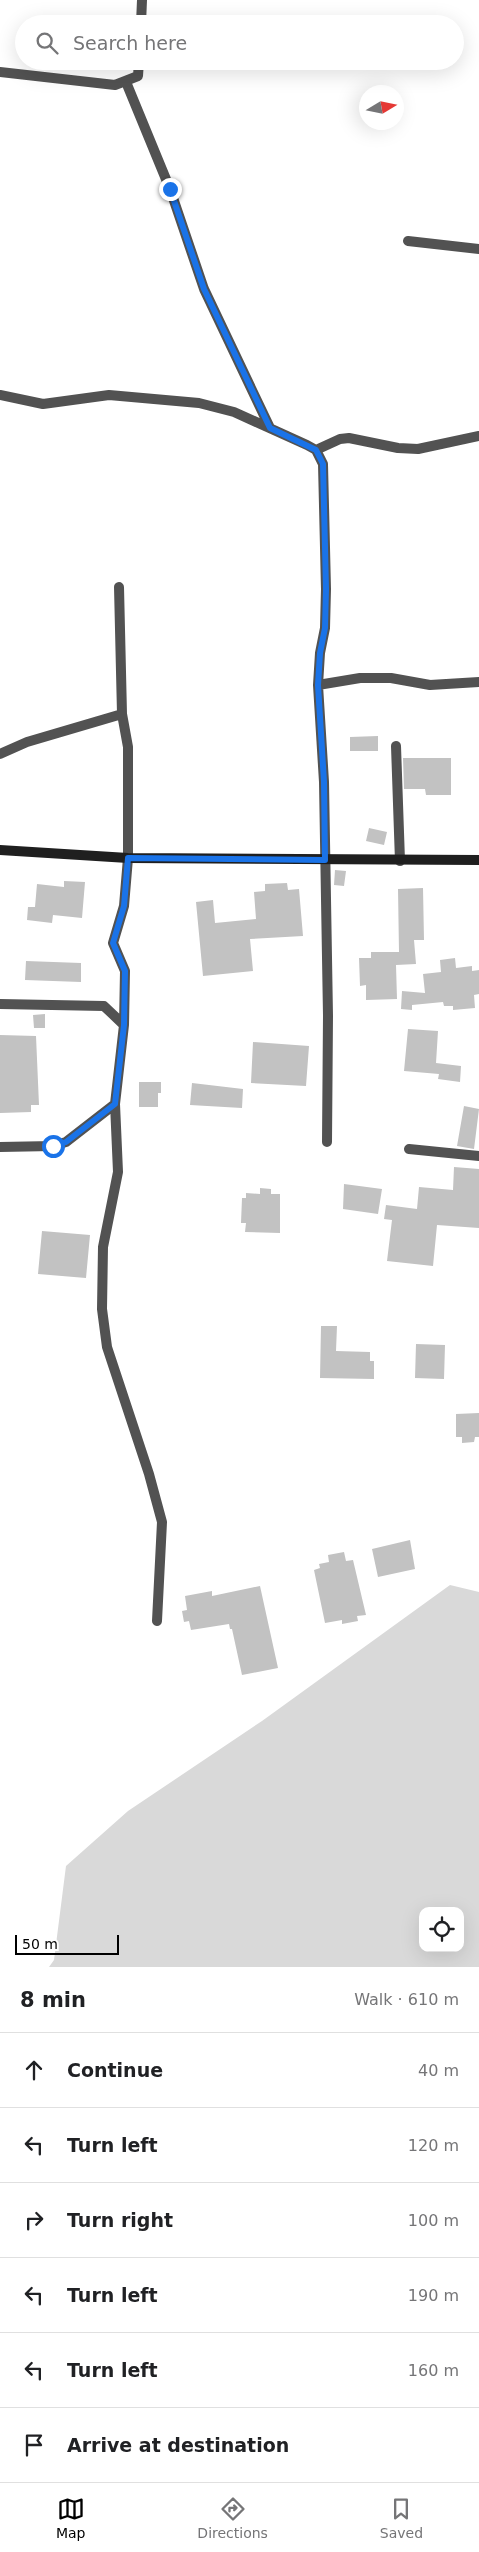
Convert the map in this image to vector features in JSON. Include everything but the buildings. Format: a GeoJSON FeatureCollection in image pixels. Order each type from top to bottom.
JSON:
{"type":"FeatureCollection","features":[{"type":"Feature","properties":{"kind":"street"},"geometry":{"type":"LineString","coordinates":[[141,15],[142,0]]}},
{"type":"Feature","properties":{"kind":"street"},"geometry":{"type":"LineString","coordinates":[[0,72],[115,85],[138,76],[138,70]]}},
{"type":"Feature","properties":{"kind":"street"},"geometry":{"type":"LineString","coordinates":[[126,82],[170,189],[204,289],[270,428]]}},
{"type":"Feature","properties":{"kind":"street"},"geometry":{"type":"LineString","coordinates":[[408,240],[479,249]]}},
{"type":"Feature","properties":{"kind":"street"},"geometry":{"type":"LineString","coordinates":[[0,396],[43,404],[109,395],[199,403],[234,412],[316,450],[323,464],[326,589],[325,628],[320,653],[318,685],[324,782],[328,1016],[327,1142]]}},
{"type":"Feature","properties":{"kind":"street"},"geometry":{"type":"LineString","coordinates":[[316,450],[340,439],[349,438],[398,448],[418,449],[479,436]]}},
{"type":"Feature","properties":{"kind":"street"},"geometry":{"type":"LineString","coordinates":[[119,587],[122,714],[128,747],[128,858],[124,906],[113,943],[125,971],[124,1025],[115,1104],[118,1172],[103,1247],[102,1309],[107,1347],[150,1474],[162,1522],[157,1621]]}},
{"type":"Feature","properties":{"kind":"street"},"geometry":{"type":"LineString","coordinates":[[318,685],[360,678],[391,678],[430,685],[479,682]]}},
{"type":"Feature","properties":{"kind":"street"},"geometry":{"type":"LineString","coordinates":[[0,754],[27,742],[122,714]]}},
{"type":"Feature","properties":{"kind":"street"},"geometry":{"type":"LineString","coordinates":[[396,746],[400,861]]}},
{"type":"Feature","properties":{"kind":"street"},"geometry":{"type":"LineString","coordinates":[[0,850],[128,858],[479,860]]}},
{"type":"Feature","properties":{"kind":"street"},"geometry":{"type":"LineString","coordinates":[[0,1004],[104,1006],[124,1025]]}},
{"type":"Feature","properties":{"kind":"street"},"geometry":{"type":"LineString","coordinates":[[0,1147],[53,1146],[66,1142],[115,1104]]}},
{"type":"Feature","properties":{"kind":"street"},"geometry":{"type":"LineString","coordinates":[[409,1149],[479,1156]]}},
{"type":"Feature","properties":{"kind":"shaded area"},"geometry":{"type":"Polygon","coordinates":[[[450,1585],[479,1592],[479,1967],[49,1967],[54,1960],[66,1866],[128,1811],[262,1721],[450,1585]]]}},
{"type":"Feature","properties":{"kind":"route"},"geometry":{"type":"LineString","coordinates":[[53,1146],[66,1142],[115,1104],[117,1073],[124,1025],[125,971],[113,943],[124,906],[128,858],[325,860],[324,782],[318,685],[320,653],[325,628],[326,589],[323,464],[316,450],[270,428],[204,289],[170,189]]}}]}
